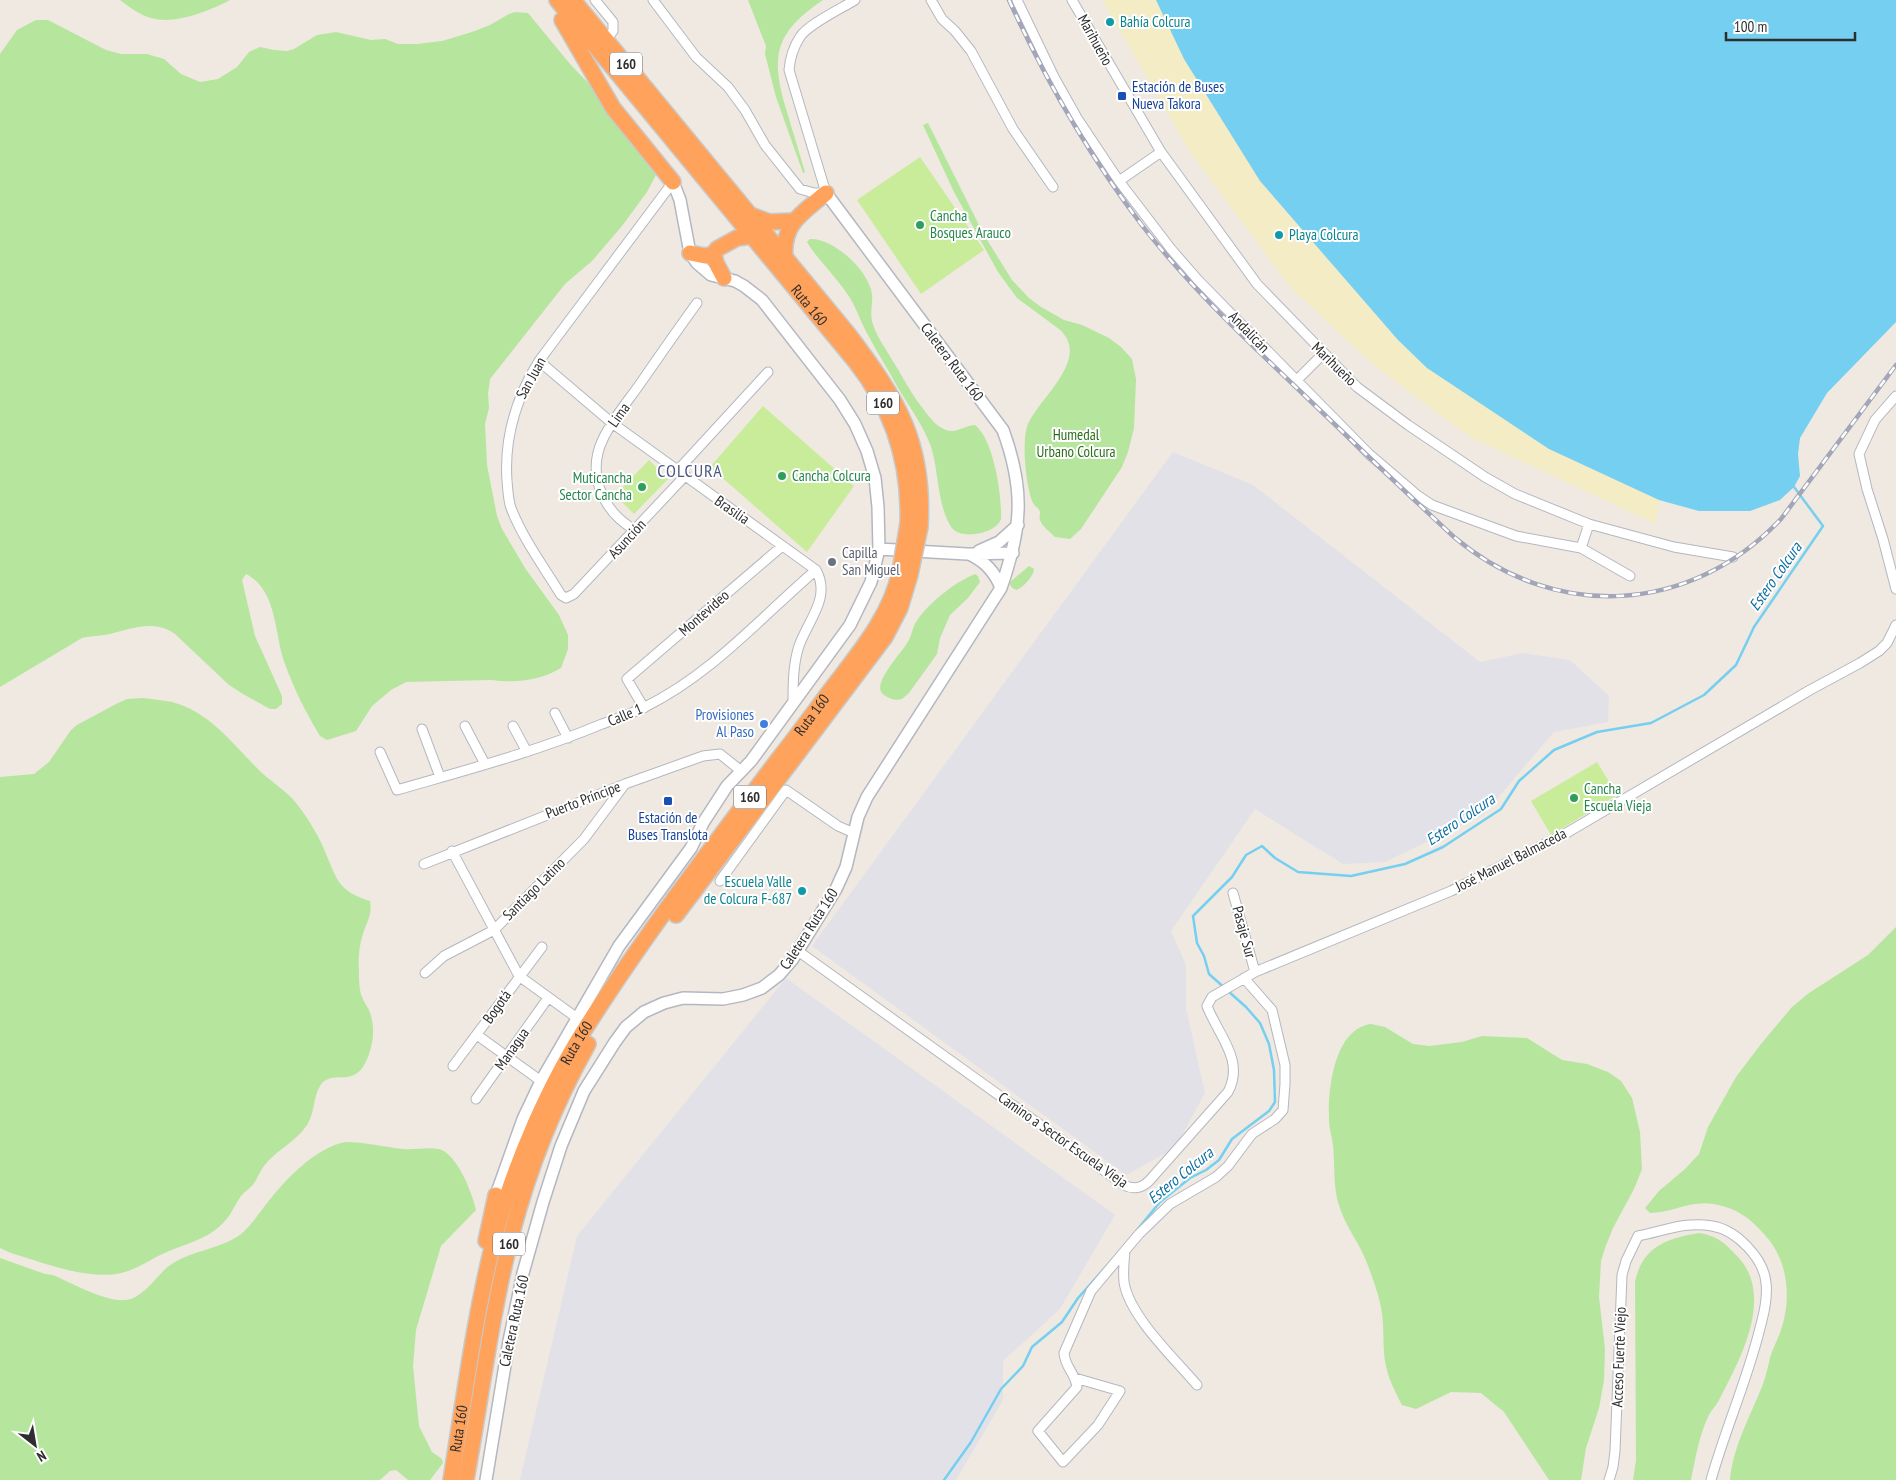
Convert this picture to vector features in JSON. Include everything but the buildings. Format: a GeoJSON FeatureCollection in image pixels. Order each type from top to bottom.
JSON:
{"type":"FeatureCollection","features":[{"type":"Feature","properties":{"kind":"highway"},"geometry":{"type":"LineString","coordinates":[[549,0],[568,28],[613,108],[661,170],[673,182]]}},
{"type":"Feature","properties":{"kind":"highway","name":"Ruta 160"},"geometry":{"type":"LineString","coordinates":[[557,0],[856,361],[881,399],[894,426],[903,458],[914,525]]}},
{"type":"Feature","properties":{"kind":"highway","name":"Ruta 160"},"geometry":{"type":"LineString","coordinates":[[466,1480],[498,1298],[512,1233],[540,1146],[570,1079],[600,1022],[661,935],[885,637],[900,608],[902,577],[920,494],[916,461],[907,429],[894,400],[878,373],[753,216],[573,0]]}},
{"type":"Feature","properties":{"kind":"highway"},"geometry":{"type":"LineString","coordinates":[[785,257],[786,236],[793,221],[826,193]]}},
{"type":"Feature","properties":{"kind":"highway"},"geometry":{"type":"LineString","coordinates":[[753,216],[769,222],[793,221]]}},
{"type":"Feature","properties":{"kind":"highway"},"geometry":{"type":"LineString","coordinates":[[724,278],[716,263],[714,254],[717,249],[737,238],[751,236]]}},
{"type":"Feature","properties":{"kind":"highway"},"geometry":{"type":"LineString","coordinates":[[690,253],[705,256],[714,254]]}},
{"type":"Feature","properties":{"kind":"highway","name":"Ruta 160"},"geometry":{"type":"LineString","coordinates":[[452,1474],[483,1290],[497,1232],[525,1150],[558,1079],[591,1019],[710,851],[866,643],[902,577]]}},
{"type":"Feature","properties":{"kind":"highway"},"geometry":{"type":"LineString","coordinates":[[483,1290],[486,1235],[496,1195]]}},
{"type":"Feature","properties":{"kind":"street"},"geometry":{"type":"LineString","coordinates":[[595,0],[613,22],[613,31],[606,39]]}},
{"type":"Feature","properties":{"kind":"street"},"geometry":{"type":"LineString","coordinates":[[653,0],[696,57],[728,88],[745,110],[765,145],[785,172],[800,188],[814,194],[826,193],[788,70],[790,59],[800,35],[854,0]]}},
{"type":"Feature","properties":{"kind":"street"},"geometry":{"type":"LineString","coordinates":[[931,0],[942,20],[971,51],[1013,129],[1053,187]]}},
{"type":"Feature","properties":{"kind":"street","name":"Andalicán"},"geometry":{"type":"LineString","coordinates":[[1017,0],[1077,118],[1120,181],[1171,249],[1198,280],[1369,454],[1417,495],[1432,505],[1516,536],[1581,548],[1630,576]]}},
{"type":"Feature","properties":{"kind":"street","name":"Marihueño"},"geometry":{"type":"LineString","coordinates":[[1072,0],[1160,152],[1257,284],[1323,354],[1365,393],[1408,425],[1515,494],[1589,524],[1674,547],[1733,557]]}},
{"type":"Feature","properties":{"kind":"street"},"geometry":{"type":"LineString","coordinates":[[1120,181],[1160,152]]}},
{"type":"Feature","properties":{"kind":"street"},"geometry":{"type":"LineString","coordinates":[[496,1195],[523,1119],[542,1081],[619,946],[691,848],[714,805],[727,786],[740,770],[751,761],[858,612],[871,582],[878,549],[878,507],[875,478],[867,451],[855,424],[840,400],[762,300],[744,286],[706,272],[696,263],[690,253],[680,200],[673,182]]}},
{"type":"Feature","properties":{"kind":"street","name":"San Juan"},"geometry":{"type":"LineString","coordinates":[[566,598],[561,595],[523,533],[510,506],[507,459],[511,427],[526,381],[539,361],[673,182]]}},
{"type":"Feature","properties":{"kind":"street","name":"Caletera Ruta 160"},"geometry":{"type":"LineString","coordinates":[[486,1480],[509,1341],[532,1239],[564,1137],[575,1109],[594,1074],[626,1027],[644,1012],[674,1000],[693,998],[723,999],[753,992],[779,976],[798,951],[839,883],[850,856],[858,817],[866,797],[1002,588],[1013,553],[1018,525],[1016,477],[1003,430],[826,193]]}},
{"type":"Feature","properties":{"kind":"street","name":"Lima"},"geometry":{"type":"LineString","coordinates":[[635,530],[619,520],[606,505],[599,487],[596,468],[599,449],[612,423],[697,303]]}},
{"type":"Feature","properties":{"kind":"street"},"geometry":{"type":"LineString","coordinates":[[1297,380],[1323,354]]}},
{"type":"Feature","properties":{"kind":"street","name":"Brasilia"},"geometry":{"type":"LineString","coordinates":[[539,361],[612,423],[816,570]]}},
{"type":"Feature","properties":{"kind":"street","name":"Asunción"},"geometry":{"type":"LineString","coordinates":[[566,598],[574,594],[635,530],[681,473],[768,372]]}},
{"type":"Feature","properties":{"kind":"street"},"geometry":{"type":"LineString","coordinates":[[1896,396],[1875,420],[1859,454],[1867,489],[1896,589]]}},
{"type":"Feature","properties":{"kind":"street"},"geometry":{"type":"LineString","coordinates":[[1581,548],[1589,524]]}},
{"type":"Feature","properties":{"kind":"street"},"geometry":{"type":"LineString","coordinates":[[967,554],[992,546],[1006,537],[1018,525]]}},
{"type":"Feature","properties":{"kind":"street","name":"Montevideo"},"geometry":{"type":"LineString","coordinates":[[644,708],[627,679],[782,547]]}},
{"type":"Feature","properties":{"kind":"street"},"geometry":{"type":"LineString","coordinates":[[878,549],[967,554],[1013,553]]}},
{"type":"Feature","properties":{"kind":"street"},"geometry":{"type":"LineString","coordinates":[[967,554],[987,565],[996,575],[1002,588]]}},
{"type":"Feature","properties":{"kind":"street"},"geometry":{"type":"LineString","coordinates":[[793,704],[797,651],[817,609],[822,592],[821,582],[816,570]]}},
{"type":"Feature","properties":{"kind":"street","name":"Calle 1"},"geometry":{"type":"LineString","coordinates":[[380,752],[397,790],[527,752],[644,708],[722,657],[816,570]]}},
{"type":"Feature","properties":{"kind":"street","name":"José Manuel Balmaceda"},"geometry":{"type":"LineString","coordinates":[[1212,997],[1254,972],[1451,891],[1563,834],[1810,690],[1860,663],[1879,651],[1887,643],[1896,625]]}},
{"type":"Feature","properties":{"kind":"street"},"geometry":{"type":"LineString","coordinates":[[555,713],[568,738]]}},
{"type":"Feature","properties":{"kind":"street"},"geometry":{"type":"LineString","coordinates":[[465,726],[485,764]]}},
{"type":"Feature","properties":{"kind":"street"},"geometry":{"type":"LineString","coordinates":[[513,726],[527,752]]}},
{"type":"Feature","properties":{"kind":"street"},"geometry":{"type":"LineString","coordinates":[[422,729],[440,777]]}},
{"type":"Feature","properties":{"kind":"street","name":"Puerto Príncipe"},"geometry":{"type":"LineString","coordinates":[[424,864],[452,851],[625,784],[709,754],[720,754],[740,770]]}},
{"type":"Feature","properties":{"kind":"street","name":"Santiago Latino"},"geometry":{"type":"LineString","coordinates":[[425,973],[444,956],[494,930],[584,839],[625,784]]}},
{"type":"Feature","properties":{"kind":"street"},"geometry":{"type":"LineString","coordinates":[[720,881],[786,790],[838,826],[854,833]]}},
{"type":"Feature","properties":{"kind":"street"},"geometry":{"type":"LineString","coordinates":[[452,851],[518,976],[577,1018]]}},
{"type":"Feature","properties":{"kind":"street","name":"Pasaje Sur"},"geometry":{"type":"LineString","coordinates":[[1233,893],[1254,972]]}},
{"type":"Feature","properties":{"kind":"street","name":"Bogotá"},"geometry":{"type":"LineString","coordinates":[[453,1066],[518,976],[542,947]]}},
{"type":"Feature","properties":{"kind":"street","name":"Camino a Sector Escuela Vieja"},"geometry":{"type":"LineString","coordinates":[[798,951],[1124,1186],[1133,1188],[1142,1186],[1150,1181],[1231,1086],[1234,1075],[1234,1063],[1230,1050],[1212,1019],[1208,1006],[1212,997]]}},
{"type":"Feature","properties":{"kind":"street"},"geometry":{"type":"LineString","coordinates":[[1075,1378],[1120,1392],[1098,1425],[1063,1462],[1038,1431],[1076,1387],[1075,1378],[1064,1363],[1064,1354],[1092,1291],[1125,1250],[1170,1204],[1216,1178],[1228,1166],[1252,1134],[1275,1119],[1283,1110],[1286,1084],[1285,1065],[1272,1010],[1244,978]]}},
{"type":"Feature","properties":{"kind":"street","name":"Managua"},"geometry":{"type":"LineString","coordinates":[[476,1099],[508,1057],[548,998]]}},
{"type":"Feature","properties":{"kind":"street"},"geometry":{"type":"LineString","coordinates":[[477,1035],[542,1081]]}},
{"type":"Feature","properties":{"kind":"street","name":"Acceso Fuerte Viejo"},"geometry":{"type":"LineString","coordinates":[[1609,1480],[1615,1451],[1622,1275],[1626,1261],[1638,1236],[1678,1226],[1713,1226],[1729,1232],[1745,1243],[1757,1258],[1766,1283],[1763,1316],[1751,1365],[1721,1446],[1711,1480]]}},
{"type":"Feature","properties":{"kind":"street"},"geometry":{"type":"LineString","coordinates":[[1125,1250],[1124,1282],[1135,1310],[1153,1335],[1197,1385]]}},
{"type":"Feature","properties":{"kind":"street"},"geometry":{"type":"LineString","coordinates":[[443,1480],[452,1474]]}},
{"type":"Feature","properties":{"kind":"shaded area"},"geometry":{"type":"Polygon","coordinates":[[[1173,452],[1253,485],[1480,662],[1523,653],[1570,660],[1609,696],[1608,722],[1554,732],[1483,815],[1385,862],[1343,864],[1255,809],[1171,931],[1186,965],[1186,1008],[1205,1093],[1175,1148],[1126,1175],[812,946],[1173,452]]]}},
{"type":"Feature","properties":{"kind":"shaded area"},"geometry":{"type":"Polygon","coordinates":[[[786,978],[1115,1215],[1060,1309],[1003,1361],[1003,1400],[956,1480],[520,1480],[577,1236],[786,978]]]}},
{"type":"Feature","properties":{"kind":"green space"},"geometry":{"type":"Polygon","coordinates":[[[120,0],[230,0],[192,16],[160,20],[143,15],[120,0]]]}},
{"type":"Feature","properties":{"kind":"green space"},"geometry":{"type":"Polygon","coordinates":[[[748,0],[823,0],[794,24],[780,48],[778,61],[782,93],[805,172],[803,173],[776,97],[765,54],[766,46],[748,0]]]}},
{"type":"Feature","properties":{"kind":"green space"},"geometry":{"type":"Polygon","coordinates":[[[515,12],[528,13],[570,64],[591,86],[657,173],[647,192],[622,226],[592,261],[565,284],[490,379],[489,408],[485,424],[487,465],[497,516],[502,529],[525,568],[559,615],[568,635],[568,649],[561,668],[544,676],[518,681],[406,682],[391,690],[372,706],[356,731],[327,740],[320,736],[292,683],[281,652],[270,602],[256,581],[246,574],[242,580],[255,636],[282,696],[282,704],[276,709],[270,709],[229,685],[175,634],[167,629],[150,626],[82,638],[0,687],[0,54],[17,30],[36,20],[48,20],[106,50],[121,54],[147,54],[164,59],[181,74],[200,82],[218,79],[237,67],[249,52],[260,47],[287,51],[294,49],[317,35],[336,32],[371,40],[385,39],[398,44],[442,41],[490,25],[515,12]]]}},
{"type":"Feature","properties":{"kind":"green space","name":"Humedal Urbano Colcura"},"geometry":{"type":"Polygon","coordinates":[[[928,123],[984,235],[1012,280],[1029,298],[1041,307],[1064,320],[1082,325],[1109,338],[1132,359],[1136,379],[1134,428],[1128,452],[1122,467],[1081,529],[1070,539],[1055,537],[1041,522],[1039,509],[1033,503],[1030,496],[1025,464],[1025,441],[1028,424],[1067,365],[1070,352],[1068,340],[1059,329],[1017,298],[998,272],[954,192],[923,125],[928,123]]]}},
{"type":"Feature","properties":{"kind":"green space","name":"Cancha Bosques Arauco"},"geometry":{"type":"Polygon","coordinates":[[[920,157],[984,250],[921,294],[857,200],[920,157]]]}},
{"type":"Feature","properties":{"kind":"green space","name":"Humedal Urbano Colcura"},"geometry":{"type":"Polygon","coordinates":[[[810,239],[819,240],[839,250],[857,266],[864,276],[872,294],[871,318],[875,331],[919,404],[931,419],[946,430],[954,431],[975,425],[982,432],[996,469],[1001,509],[1001,519],[998,524],[986,532],[963,534],[956,532],[947,520],[941,499],[933,454],[927,437],[863,326],[850,298],[810,247],[807,242],[810,239]]]}},
{"type":"Feature","properties":{"kind":"green space","name":"Cancha Colcura"},"geometry":{"type":"Polygon","coordinates":[[[763,406],[854,486],[807,552],[710,467],[763,406]]]}},
{"type":"Feature","properties":{"kind":"green space","name":"Muticancha Sector Cancha"},"geometry":{"type":"Polygon","coordinates":[[[649,460],[668,479],[634,514],[615,495],[649,460]]]}},
{"type":"Feature","properties":{"kind":"green space"},"geometry":{"type":"Polygon","coordinates":[[[1029,566],[1034,569],[1030,578],[1017,590],[1013,588],[1010,582],[1029,566]]]}},
{"type":"Feature","properties":{"kind":"green space"},"geometry":{"type":"Polygon","coordinates":[[[975,574],[980,582],[968,598],[950,615],[940,638],[937,654],[909,693],[898,700],[884,695],[881,690],[881,684],[884,676],[909,640],[918,619],[944,593],[959,582],[975,574]]]}},
{"type":"Feature","properties":{"kind":"green space"},"geometry":{"type":"Polygon","coordinates":[[[142,698],[172,702],[186,707],[199,714],[221,731],[261,772],[287,793],[296,803],[318,836],[341,884],[352,893],[370,901],[371,906],[368,920],[359,950],[359,981],[360,991],[371,1016],[373,1038],[364,1066],[358,1073],[325,1080],[320,1086],[307,1125],[269,1160],[255,1182],[241,1196],[229,1216],[220,1226],[202,1238],[163,1253],[131,1270],[98,1275],[53,1266],[0,1248],[0,777],[34,774],[49,762],[71,730],[77,725],[127,699],[142,698]]]}},
{"type":"Feature","properties":{"kind":"green space","name":"Cancha Escuela Vieja"},"geometry":{"type":"Polygon","coordinates":[[[1597,762],[1617,795],[1551,835],[1531,801],[1597,762]]]}},
{"type":"Feature","properties":{"kind":"green space"},"geometry":{"type":"Polygon","coordinates":[[[1896,927],[1896,1480],[1730,1480],[1735,1455],[1743,1431],[1763,1384],[1784,1318],[1787,1292],[1783,1267],[1772,1244],[1764,1234],[1747,1218],[1735,1211],[1705,1203],[1650,1213],[1645,1208],[1659,1191],[1685,1169],[1699,1154],[1708,1127],[1736,1077],[1792,1007],[1809,993],[1868,955],[1896,927]]]}},
{"type":"Feature","properties":{"kind":"green space"},"geometry":{"type":"Polygon","coordinates":[[[1371,1024],[1385,1027],[1413,1044],[1429,1046],[1462,1042],[1482,1036],[1527,1038],[1562,1060],[1587,1064],[1608,1072],[1621,1081],[1632,1098],[1640,1132],[1642,1169],[1634,1189],[1613,1228],[1601,1261],[1599,1297],[1605,1349],[1604,1380],[1599,1408],[1586,1448],[1581,1480],[1549,1480],[1504,1412],[1481,1393],[1451,1392],[1416,1409],[1402,1405],[1393,1386],[1385,1359],[1382,1315],[1377,1293],[1364,1255],[1344,1218],[1336,1195],[1333,1145],[1329,1122],[1332,1077],[1341,1048],[1359,1028],[1371,1024]]]}},
{"type":"Feature","properties":{"kind":"green space"},"geometry":{"type":"Polygon","coordinates":[[[345,1142],[403,1149],[434,1148],[446,1152],[463,1175],[476,1210],[441,1246],[416,1330],[413,1366],[419,1426],[432,1452],[442,1459],[443,1463],[430,1480],[408,1480],[396,1470],[390,1471],[380,1480],[0,1480],[0,1258],[53,1275],[98,1295],[117,1300],[130,1299],[145,1290],[166,1268],[175,1262],[189,1255],[228,1242],[240,1235],[284,1183],[302,1166],[323,1151],[345,1142]]]}},
{"type":"Feature","properties":{"kind":"green space"},"geometry":{"type":"Polygon","coordinates":[[[1699,1233],[1716,1238],[1724,1243],[1737,1256],[1748,1272],[1753,1289],[1754,1308],[1751,1327],[1737,1364],[1719,1401],[1709,1414],[1705,1424],[1691,1480],[1633,1480],[1636,1460],[1635,1282],[1638,1270],[1643,1260],[1658,1246],[1676,1238],[1699,1233]]]}},
{"type":"Feature","properties":{"kind":"sand","name":"Playa Colcura"},"geometry":{"type":"Polygon","coordinates":[[[1102,0],[1156,0],[1184,59],[1260,181],[1398,340],[1427,368],[1549,449],[1659,500],[1656,524],[1470,437],[1376,367],[1291,288],[1190,152],[1102,0]]]}},
{"type":"Feature","properties":{"kind":"water"},"geometry":{"type":"Polygon","coordinates":[[[1156,0],[1896,0],[1896,322],[1827,393],[1800,438],[1798,454],[1800,476],[1794,487],[1780,500],[1750,511],[1699,511],[1659,500],[1549,449],[1427,368],[1398,340],[1260,181],[1184,59],[1156,0]]]}},
{"type":"Feature","properties":{"kind":"waterway","name":"Estero Colcura"},"geometry":{"type":"LineString","coordinates":[[1137,1230],[1160,1202],[1190,1178],[1206,1170],[1219,1160],[1232,1139],[1269,1111],[1275,1102],[1274,1070],[1269,1044],[1260,1023],[1246,1007],[1209,974],[1204,956],[1197,943],[1193,916],[1232,877],[1246,855],[1262,846],[1275,858],[1298,872],[1351,876],[1405,864],[1443,847],[1501,809],[1519,781],[1554,750],[1597,732],[1651,723],[1704,695],[1736,665],[1754,627],[1823,526],[1794,487]]}},
{"type":"Feature","properties":{"kind":"waterway","name":"Estero Colcura"},"geometry":{"type":"LineString","coordinates":[[944,1480],[971,1442],[1001,1389],[1023,1366],[1032,1347],[1062,1322],[1078,1298],[1113,1259]]}},
{"type":"Feature","properties":{"kind":"railway"},"geometry":{"type":"LineString","coordinates":[[1009,0],[1038,59],[1086,144],[1122,198],[1159,247],[1258,351],[1454,537],[1493,565],[1535,584],[1578,594],[1621,596],[1664,589],[1706,574],[1745,551],[1781,519],[1896,365]]}},
{"type":"Feature","properties":{"kind":"place","name":"Bahía Colcura"},"geometry":{"type":"Point","coordinates":[1110,22]}},
{"type":"Feature","properties":{"kind":"place","name":"Estación de Buses Nueva Takora"},"geometry":{"type":"Point","coordinates":[1122,96]}},
{"type":"Feature","properties":{"kind":"place","name":"Cancha Bosques Arauco"},"geometry":{"type":"Point","coordinates":[920,225]}},
{"type":"Feature","properties":{"kind":"place","name":"Playa Colcura"},"geometry":{"type":"Point","coordinates":[1279,235]}},
{"type":"Feature","properties":{"kind":"place","name":"Cancha Colcura"},"geometry":{"type":"Point","coordinates":[782,476]}},
{"type":"Feature","properties":{"kind":"place","name":"Muticancha Sector Cancha"},"geometry":{"type":"Point","coordinates":[642,487]}},
{"type":"Feature","properties":{"kind":"place","name":"Capilla San Miguel"},"geometry":{"type":"Point","coordinates":[832,562]}},
{"type":"Feature","properties":{"kind":"place","name":"Provisiones Al Paso"},"geometry":{"type":"Point","coordinates":[764,724]}},
{"type":"Feature","properties":{"kind":"place","name":"Cancha Escuela Vieja"},"geometry":{"type":"Point","coordinates":[1574,798]}},
{"type":"Feature","properties":{"kind":"place","name":"Estación de Buses Translota"},"geometry":{"type":"Point","coordinates":[668,801]}},
{"type":"Feature","properties":{"kind":"place","name":"Escuela Valle de Colcura F-687"},"geometry":{"type":"Point","coordinates":[802,891]}},
{"type":"Feature","properties":{"kind":"district","name":"COLCURA"},"geometry":{"type":"Point","coordinates":[690,471]}}]}
